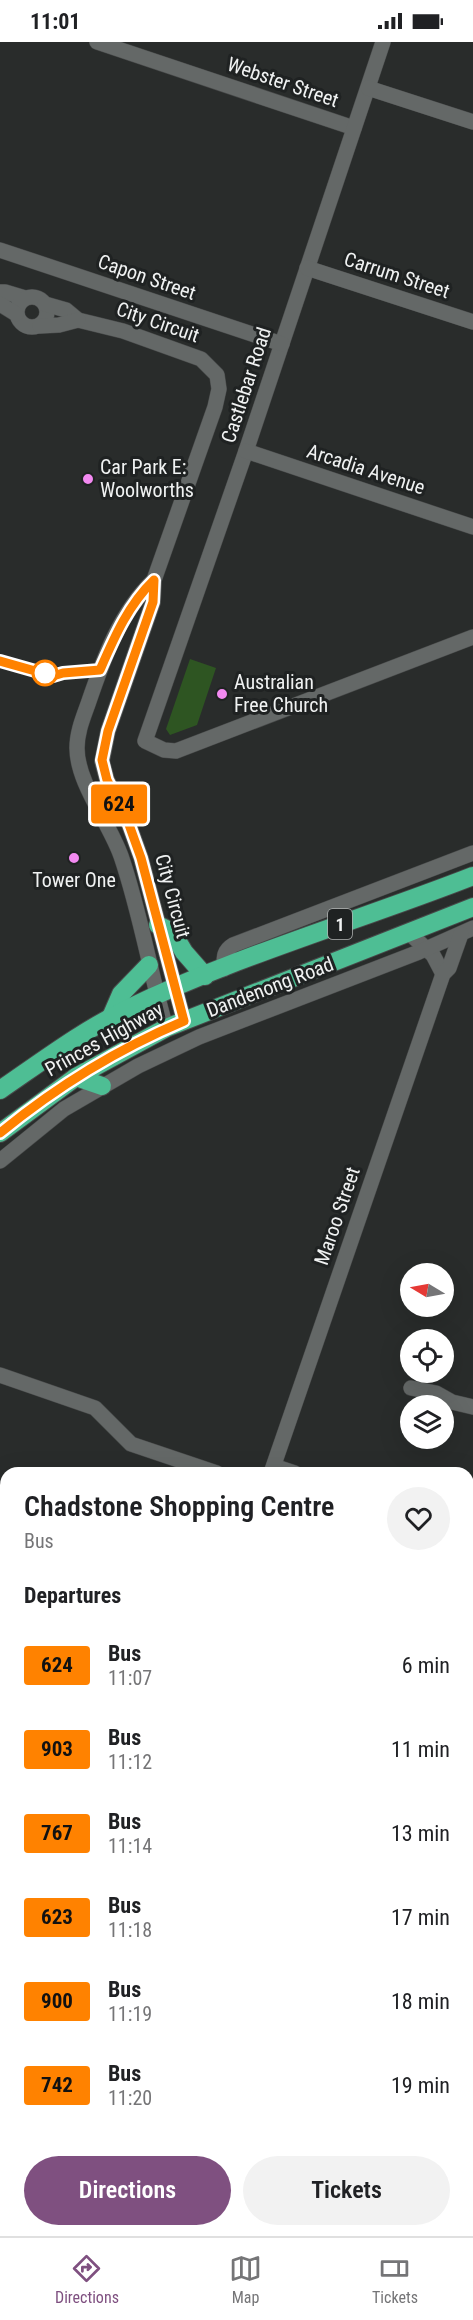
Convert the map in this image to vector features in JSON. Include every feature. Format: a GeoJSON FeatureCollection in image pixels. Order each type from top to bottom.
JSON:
{"type":"FeatureCollection","features":[{"type":"Feature","properties":{"kind":"highway","name":"Princes Highway"},"geometry":{"type":"LineString","coordinates":[[0,1090],[111,1017],[157,996],[473,876]]}},
{"type":"Feature","properties":{"kind":"highway","name":"Princes Highway"},"geometry":{"type":"LineString","coordinates":[[0,1133],[76,1077],[166,1028],[473,907]]}},
{"type":"Feature","properties":{"kind":"highway"},"geometry":{"type":"LineString","coordinates":[[158,925],[172,932],[184,952],[205,976]]}},
{"type":"Feature","properties":{"kind":"highway"},"geometry":{"type":"LineString","coordinates":[[111,1017],[121,994],[149,965]]}},
{"type":"Feature","properties":{"kind":"highway"},"geometry":{"type":"LineString","coordinates":[[76,1077],[102,1086]]}},
{"type":"Feature","properties":{"kind":"street","name":"Webster Street"},"geometry":{"type":"LineString","coordinates":[[97,42],[354,128]]}},
{"type":"Feature","properties":{"kind":"street","name":"Castlebar Road"},"geometry":{"type":"LineString","coordinates":[[383,42],[246,451],[145,741],[176,752],[473,637]]}},
{"type":"Feature","properties":{"kind":"street"},"geometry":{"type":"LineString","coordinates":[[368,88],[473,123]]}},
{"type":"Feature","properties":{"kind":"street","name":"Capon Street"},"geometry":{"type":"LineString","coordinates":[[0,250],[282,344]]}},
{"type":"Feature","properties":{"kind":"street","name":"Carrum Street"},"geometry":{"type":"LineString","coordinates":[[308,268],[473,322]]}},
{"type":"Feature","properties":{"kind":"street"},"geometry":{"type":"LineString","coordinates":[[0,292],[25,298],[39,298],[45,304],[47,316],[40,326],[31,328],[18,321],[16,314],[19,303],[25,298]]}},
{"type":"Feature","properties":{"kind":"street"},"geometry":{"type":"LineString","coordinates":[[0,304],[16,314]]}},
{"type":"Feature","properties":{"kind":"street","name":"City Circuit"},"geometry":{"type":"LineString","coordinates":[[45,304],[66,310],[78,320],[123,331],[188,353],[209,365],[217,375],[219,389],[215,407],[154,580],[153,602],[108,731],[102,760],[107,780],[138,847],[184,1021]]}},
{"type":"Feature","properties":{"kind":"street","name":"City Circuit"},"geometry":{"type":"LineString","coordinates":[[40,326],[59,325],[78,320]]}},
{"type":"Feature","properties":{"kind":"street","name":"Arcadia Avenue"},"geometry":{"type":"LineString","coordinates":[[246,451],[473,527]]}},
{"type":"Feature","properties":{"kind":"street","name":"City Circuit"},"geometry":{"type":"LineString","coordinates":[[154,580],[140,593],[114,637],[81,724],[77,748],[82,777],[108,824],[121,857],[166,1028]]}},
{"type":"Feature","properties":{"kind":"street","name":"Dandenong Road"},"geometry":{"type":"LineString","coordinates":[[224,969],[224,955],[233,945],[473,853]]}},
{"type":"Feature","properties":{"kind":"street","name":"Dandenong Road"},"geometry":{"type":"LineString","coordinates":[[0,1161],[64,1109],[102,1086],[199,1037],[467,931]]}},
{"type":"Feature","properties":{"kind":"street","name":"Maroo Street"},"geometry":{"type":"LineString","coordinates":[[273,1467],[443,974],[449,968],[467,931]]}},
{"type":"Feature","properties":{"kind":"street"},"geometry":{"type":"LineString","coordinates":[[408,933],[428,948],[443,974]]}},
{"type":"Feature","properties":{"kind":"street"},"geometry":{"type":"LineString","coordinates":[[0,1375],[95,1408],[130,1444],[199,1467]]}},
{"type":"Feature","properties":{"kind":"street"},"geometry":{"type":"LineString","coordinates":[[411,1388],[436,1393],[452,1402],[473,1407]]}},
{"type":"Feature","properties":{"kind":"green space"},"geometry":{"type":"Polygon","coordinates":[[[190,659],[216,668],[197,725],[170,735],[166,729],[190,659]]]}},
{"type":"Feature","properties":{"kind":"bus line","name":"624"},"geometry":{"type":"LineString","coordinates":[[0,661],[53,676],[100,670],[114,637],[131,607],[140,593],[154,580],[153,602],[108,731],[102,760],[107,780],[127,819],[141,858],[184,1021],[126,1048],[76,1077],[0,1133]]}},
{"type":"Feature","properties":{"kind":"place","name":"Car Park E: Woolworths"},"geometry":{"type":"Point","coordinates":[88,479]}},
{"type":"Feature","properties":{"kind":"place","name":"Australian Free Church"},"geometry":{"type":"Point","coordinates":[222,694]}},
{"type":"Feature","properties":{"kind":"place","name":"Tower One"},"geometry":{"type":"Point","coordinates":[74,858]}}]}
